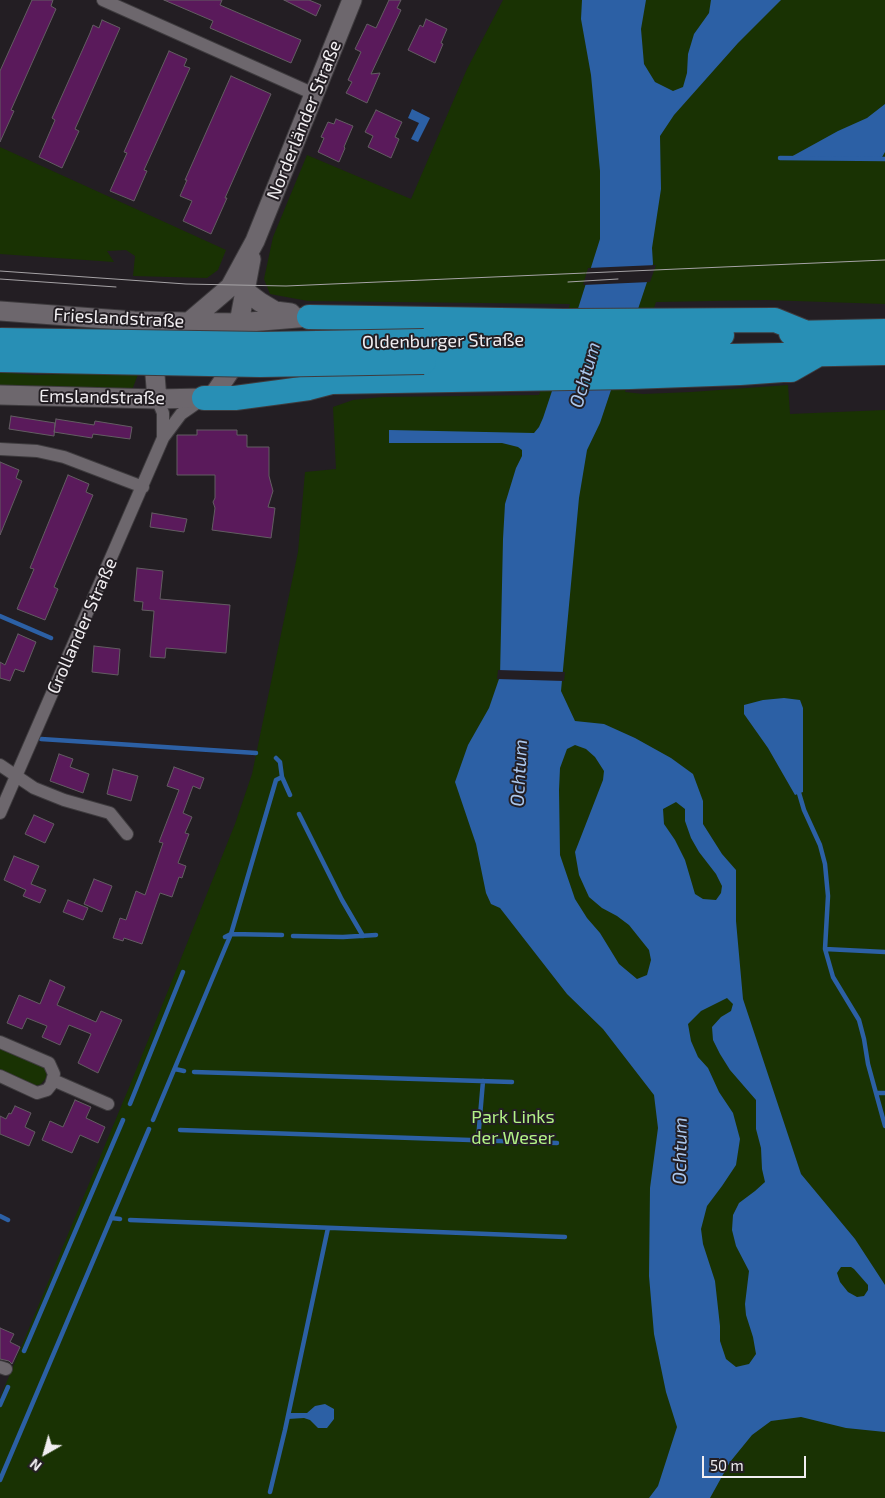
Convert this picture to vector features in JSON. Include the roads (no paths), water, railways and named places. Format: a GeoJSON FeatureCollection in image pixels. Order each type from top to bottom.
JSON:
{"type":"FeatureCollection","features":[{"type":"Feature","properties":{"kind":"highway"},"geometry":{"type":"LineString","coordinates":[[309,317],[554,349]]}},
{"type":"Feature","properties":{"kind":"highway","name":"Oldenburger Straße"},"geometry":{"type":"LineString","coordinates":[[640,348],[807,333],[885,331]]}},
{"type":"Feature","properties":{"kind":"highway","name":"Oldenburger Straße"},"geometry":{"type":"LineString","coordinates":[[0,340],[264,344],[424,352]]}},
{"type":"Feature","properties":{"kind":"highway"},"geometry":{"type":"LineString","coordinates":[[204,398],[235,398],[309,388],[332,382],[554,349],[640,348]]}},
{"type":"Feature","properties":{"kind":"highway","name":"Oldenburger Straße"},"geometry":{"type":"LineString","coordinates":[[0,360],[260,365],[424,352],[554,349],[640,348],[819,354],[885,352]]}},
{"type":"Feature","properties":{"kind":"street"},"geometry":{"type":"LineString","coordinates":[[103,0],[314,94]]}},
{"type":"Feature","properties":{"kind":"street","name":"Norderländer Straße"},"geometry":{"type":"LineString","coordinates":[[190,321],[230,286],[255,241],[352,0]]}},
{"type":"Feature","properties":{"kind":"street","name":"Norderländer Straße"},"geometry":{"type":"LineString","coordinates":[[238,323],[255,241]]}},
{"type":"Feature","properties":{"kind":"street"},"geometry":{"type":"LineString","coordinates":[[245,291],[275,311],[309,317]]}},
{"type":"Feature","properties":{"kind":"street","name":"Frieslandstraße"},"geometry":{"type":"LineString","coordinates":[[0,311],[134,321],[238,323],[309,317]]}},
{"type":"Feature","properties":{"kind":"street","name":"Grollander Straße"},"geometry":{"type":"LineString","coordinates":[[163,438],[163,413],[157,399],[155,375],[158,358],[176,333],[190,321]]}},
{"type":"Feature","properties":{"kind":"street","name":"Grollander Straße"},"geometry":{"type":"LineString","coordinates":[[0,813],[163,438],[181,414],[215,392],[230,371],[238,323]]}},
{"type":"Feature","properties":{"kind":"street","name":"Emslandstraße"},"geometry":{"type":"LineString","coordinates":[[0,395],[157,399],[204,398]]}},
{"type":"Feature","properties":{"kind":"street"},"geometry":{"type":"LineString","coordinates":[[0,448],[37,451],[64,457],[143,487]]}},
{"type":"Feature","properties":{"kind":"street"},"geometry":{"type":"LineString","coordinates":[[0,764],[34,788],[64,800],[110,813],[127,834]]}},
{"type":"Feature","properties":{"kind":"street"},"geometry":{"type":"LineString","coordinates":[[0,1042],[49,1063],[54,1074],[47,1090],[37,1093],[0,1076]]}},
{"type":"Feature","properties":{"kind":"street"},"geometry":{"type":"LineString","coordinates":[[53,1080],[108,1104]]}},
{"type":"Feature","properties":{"kind":"water","name":"Ochtum"},"geometry":{"type":"Polygon","coordinates":[[[582,0],[646,0],[641,29],[644,64],[655,82],[673,91],[683,87],[687,73],[688,54],[694,34],[709,13],[711,0],[781,0],[738,43],[674,115],[660,136],[661,189],[652,248],[653,264],[600,423],[587,450],[579,498],[561,691],[575,721],[604,724],[635,738],[671,758],[693,774],[703,801],[703,824],[722,854],[736,870],[736,921],[743,999],[801,1174],[855,1239],[885,1285],[885,1432],[846,1428],[801,1417],[771,1421],[752,1435],[730,1462],[710,1498],[649,1498],[658,1486],[677,1427],[666,1392],[654,1334],[649,1276],[650,1188],[658,1128],[654,1095],[603,1029],[567,994],[500,908],[491,904],[486,893],[476,844],[455,782],[468,745],[489,708],[500,676],[505,504],[516,468],[522,456],[522,450],[518,447],[502,443],[389,443],[389,430],[534,433],[539,427],[600,239],[600,171],[591,75],[581,19],[582,0]],[[575,745],[567,749],[560,768],[560,855],[575,899],[587,918],[600,933],[619,964],[637,979],[647,975],[651,960],[649,950],[629,925],[602,908],[589,897],[579,875],[575,852],[603,780],[604,771],[595,757],[586,749],[575,745]],[[676,802],[663,809],[664,824],[685,860],[695,894],[703,899],[716,900],[721,893],[722,886],[691,838],[685,821],[685,809],[676,802]],[[727,998],[701,1011],[688,1024],[691,1041],[698,1057],[708,1068],[719,1092],[733,1113],[740,1139],[736,1165],[707,1206],[701,1229],[703,1244],[715,1281],[720,1341],[726,1359],[736,1367],[749,1364],[756,1354],[745,1304],[749,1271],[736,1246],[732,1230],[733,1215],[739,1203],[765,1182],[761,1148],[756,1129],[756,1100],[730,1070],[713,1040],[712,1027],[721,1017],[731,1011],[733,1004],[727,998]],[[841,1267],[837,1273],[840,1282],[848,1292],[857,1297],[864,1296],[868,1290],[868,1285],[854,1269],[851,1267],[841,1267]]]}},
{"type":"Feature","properties":{"kind":"water"},"geometry":{"type":"Polygon","coordinates":[[[885,104],[885,152],[881,159],[789,158],[838,131],[867,118],[885,104]]]}},
{"type":"Feature","properties":{"kind":"water"},"geometry":{"type":"Polygon","coordinates":[[[412,109],[430,118],[418,142],[411,139],[419,123],[408,118],[412,109]]]}},
{"type":"Feature","properties":{"kind":"water"},"geometry":{"type":"Polygon","coordinates":[[[784,698],[800,700],[803,708],[803,792],[795,795],[768,748],[744,714],[744,705],[763,700],[784,698]]]}},
{"type":"Feature","properties":{"kind":"water"},"geometry":{"type":"Polygon","coordinates":[[[325,1404],[334,1409],[334,1419],[327,1428],[318,1428],[310,1420],[304,1418],[288,1419],[289,1413],[307,1413],[315,1406],[325,1404]]]}},
{"type":"Feature","properties":{"kind":"waterway"},"geometry":{"type":"LineString","coordinates":[[780,158],[885,159]]}},
{"type":"Feature","properties":{"kind":"waterway"},"geometry":{"type":"LineString","coordinates":[[0,616],[51,638]]}},
{"type":"Feature","properties":{"kind":"waterway"},"geometry":{"type":"LineString","coordinates":[[41,739],[256,753]]}},
{"type":"Feature","properties":{"kind":"waterway"},"geometry":{"type":"LineString","coordinates":[[276,758],[280,762],[282,777],[290,795]]}},
{"type":"Feature","properties":{"kind":"waterway"},"geometry":{"type":"LineString","coordinates":[[153,1120],[231,934],[276,780],[282,777]]}},
{"type":"Feature","properties":{"kind":"waterway"},"geometry":{"type":"LineString","coordinates":[[799,793],[804,810],[820,845],[825,864],[828,896],[825,949],[833,977],[859,1020],[868,1064],[885,1126]]}},
{"type":"Feature","properties":{"kind":"waterway"},"geometry":{"type":"LineString","coordinates":[[299,814],[342,900],[363,936]]}},
{"type":"Feature","properties":{"kind":"waterway"},"geometry":{"type":"LineString","coordinates":[[225,937],[231,934],[282,935]]}},
{"type":"Feature","properties":{"kind":"waterway"},"geometry":{"type":"LineString","coordinates":[[293,936],[343,937],[376,935]]}},
{"type":"Feature","properties":{"kind":"waterway"},"geometry":{"type":"LineString","coordinates":[[825,949],[885,952]]}},
{"type":"Feature","properties":{"kind":"waterway"},"geometry":{"type":"LineString","coordinates":[[130,1104],[183,972]]}},
{"type":"Feature","properties":{"kind":"waterway"},"geometry":{"type":"LineString","coordinates":[[175,1069],[184,1071]]}},
{"type":"Feature","properties":{"kind":"waterway"},"geometry":{"type":"LineString","coordinates":[[194,1072],[512,1082]]}},
{"type":"Feature","properties":{"kind":"waterway"},"geometry":{"type":"LineString","coordinates":[[478,1140],[483,1081]]}},
{"type":"Feature","properties":{"kind":"waterway"},"geometry":{"type":"LineString","coordinates":[[877,1093],[885,1093]]}},
{"type":"Feature","properties":{"kind":"waterway"},"geometry":{"type":"LineString","coordinates":[[24,1351],[123,1120]]}},
{"type":"Feature","properties":{"kind":"waterway"},"geometry":{"type":"LineString","coordinates":[[0,1480],[149,1129]]}},
{"type":"Feature","properties":{"kind":"waterway"},"geometry":{"type":"LineString","coordinates":[[180,1130],[557,1143]]}},
{"type":"Feature","properties":{"kind":"waterway"},"geometry":{"type":"LineString","coordinates":[[0,1216],[8,1220]]}},
{"type":"Feature","properties":{"kind":"waterway"},"geometry":{"type":"LineString","coordinates":[[111,1218],[120,1219]]}},
{"type":"Feature","properties":{"kind":"waterway"},"geometry":{"type":"LineString","coordinates":[[130,1220],[565,1237]]}},
{"type":"Feature","properties":{"kind":"waterway"},"geometry":{"type":"LineString","coordinates":[[270,1492],[328,1228]]}},
{"type":"Feature","properties":{"kind":"waterway"},"geometry":{"type":"LineString","coordinates":[[0,1405],[8,1387]]}},
{"type":"Feature","properties":{"kind":"tram line"},"geometry":{"type":"LineString","coordinates":[[0,271],[186,284],[286,286],[885,260]]}},
{"type":"Feature","properties":{"kind":"tram line"},"geometry":{"type":"LineString","coordinates":[[0,279],[116,287]]}},
{"type":"Feature","properties":{"kind":"tram line"},"geometry":{"type":"LineString","coordinates":[[568,282],[618,279]]}},
{"type":"Feature","properties":{"kind":"park label","name":"Park Links der Weser"},"geometry":{"type":"Point","coordinates":[513,1127]}}]}
